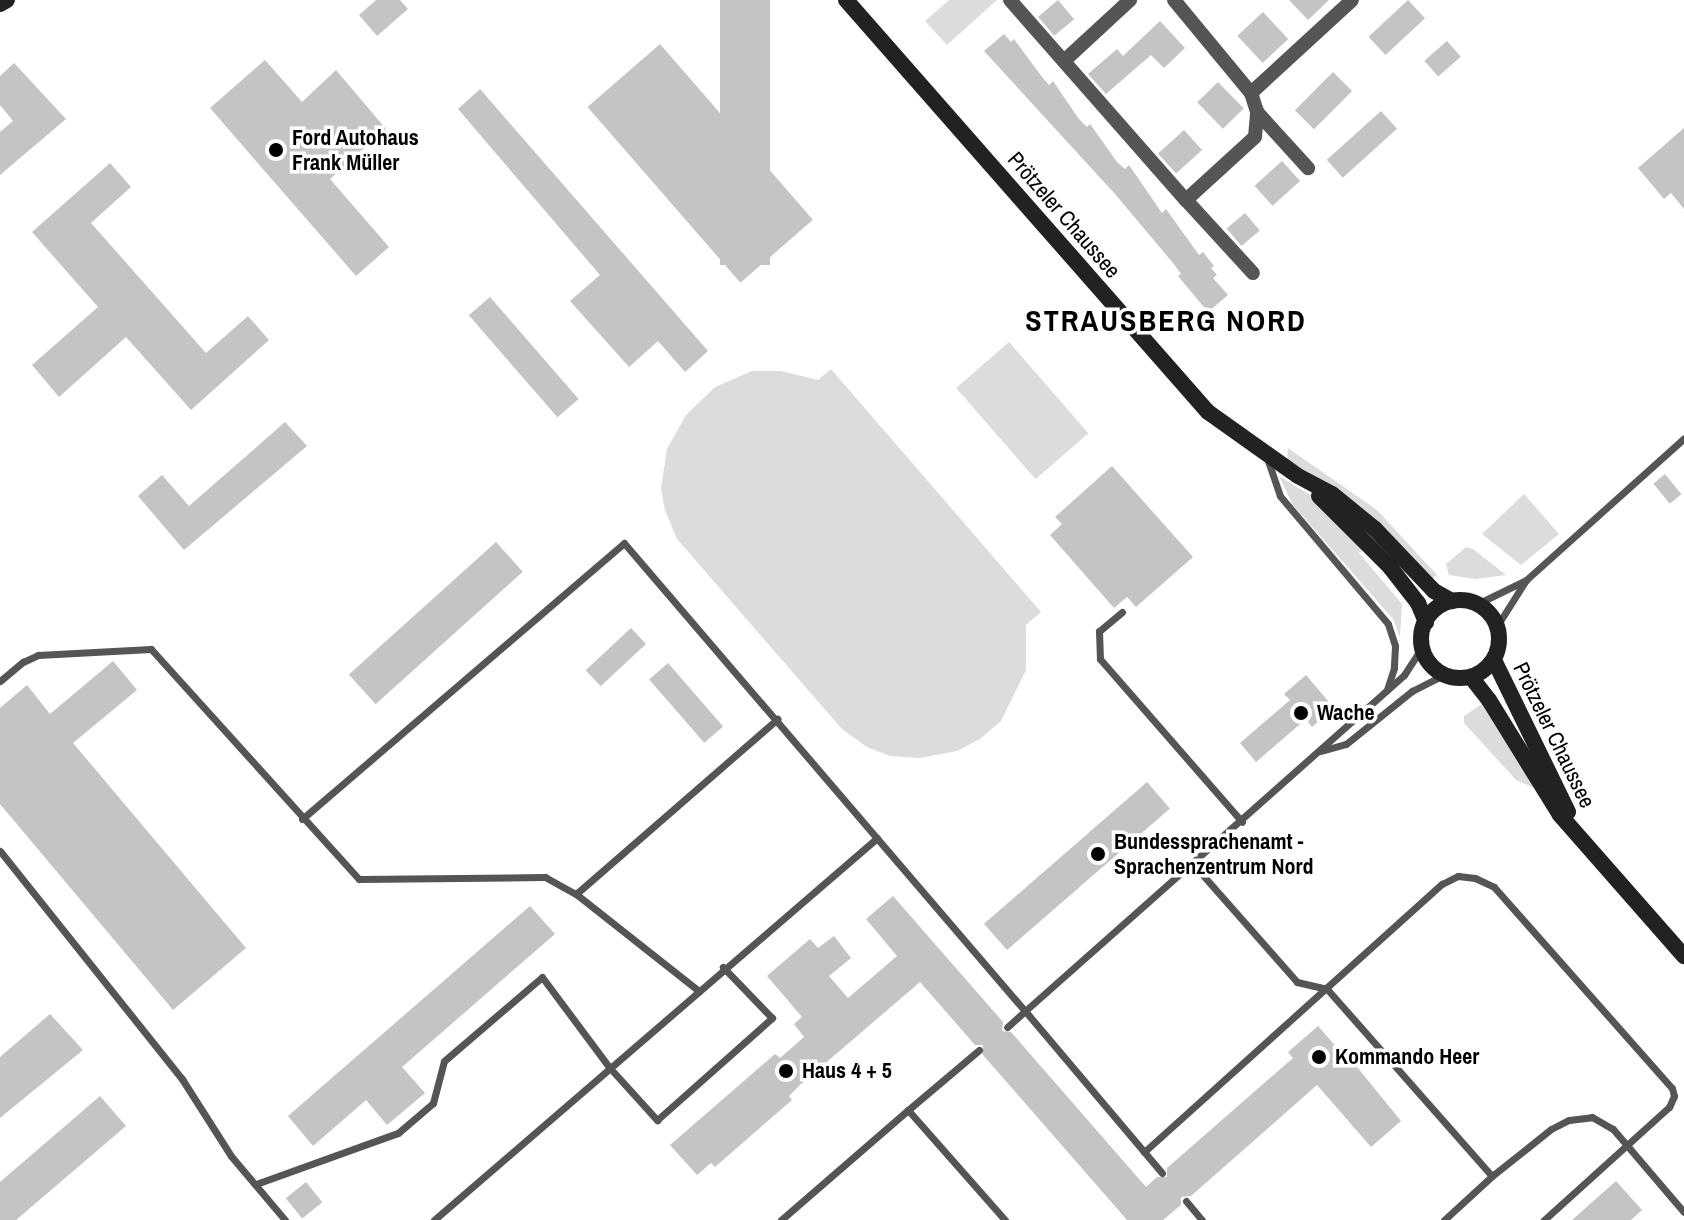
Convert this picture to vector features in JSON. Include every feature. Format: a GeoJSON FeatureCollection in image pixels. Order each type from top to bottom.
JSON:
{"type":"FeatureCollection","features":[{"type":"Feature","properties":{"kind":"main road"},"geometry":{"type":"LineString","coordinates":[[0,4],[7,0]]}},
{"type":"Feature","properties":{"kind":"main road","name":"Prötzeler Chaussee"},"geometry":{"type":"LineString","coordinates":[[846,0],[1208,412],[1298,476],[1350,508],[1375,529],[1429,587],[1452,601],[1477,604]]}},
{"type":"Feature","properties":{"kind":"main road","name":"Prötzeler Chaussee"},"geometry":{"type":"LineString","coordinates":[[1298,476],[1381,557],[1418,603],[1426,622]]}},
{"type":"Feature","properties":{"kind":"main road"},"geometry":{"type":"LineString","coordinates":[[1452,601],[1435,609],[1426,622],[1422,647],[1429,663],[1443,675],[1471,677]]}},
{"type":"Feature","properties":{"kind":"main road"},"geometry":{"type":"LineString","coordinates":[[1477,604],[1488,611],[1497,626]]}},
{"type":"Feature","properties":{"kind":"main road","name":"Prötzeler Chaussee"},"geometry":{"type":"LineString","coordinates":[[1497,626],[1499,643],[1494,660],[1471,677],[1489,700],[1560,815],[1575,828],[1684,956]]}},
{"type":"Feature","properties":{"kind":"main road","name":"Prötzeler Chaussee"},"geometry":{"type":"LineString","coordinates":[[1494,660],[1575,828]]}},
{"type":"Feature","properties":{"kind":"street"},"geometry":{"type":"LineString","coordinates":[[1010,0],[1253,273]]}},
{"type":"Feature","properties":{"kind":"street"},"geometry":{"type":"LineString","coordinates":[[1064,61],[1130,0]]}},
{"type":"Feature","properties":{"kind":"street"},"geometry":{"type":"LineString","coordinates":[[1174,0],[1251,93],[1257,112],[1255,137],[1186,200]]}},
{"type":"Feature","properties":{"kind":"street"},"geometry":{"type":"LineString","coordinates":[[1251,93],[1352,0]]}},
{"type":"Feature","properties":{"kind":"street"},"geometry":{"type":"LineString","coordinates":[[1257,112],[1308,168]]}},
{"type":"Feature","properties":{"kind":"lane"},"geometry":{"type":"LineString","coordinates":[[1497,626],[1526,580],[1684,438]]}},
{"type":"Feature","properties":{"kind":"lane"},"geometry":{"type":"LineString","coordinates":[[1265,453],[1280,496],[1388,624],[1395,646],[1394,668],[1387,690]]}},
{"type":"Feature","properties":{"kind":"lane"},"geometry":{"type":"LineString","coordinates":[[302,819],[624,543],[1162,1173]]}},
{"type":"Feature","properties":{"kind":"lane"},"geometry":{"type":"LineString","coordinates":[[1477,604],[1526,580]]}},
{"type":"Feature","properties":{"kind":"lane"},"geometry":{"type":"LineString","coordinates":[[1122,612],[1099,631],[1100,659],[1242,822]]}},
{"type":"Feature","properties":{"kind":"lane"},"geometry":{"type":"LineString","coordinates":[[1007,1027],[1242,822],[1387,690],[1412,667],[1422,647]]}},
{"type":"Feature","properties":{"kind":"lane"},"geometry":{"type":"LineString","coordinates":[[0,681],[23,662],[38,655],[151,649],[359,879],[545,877],[576,894],[699,991]]}},
{"type":"Feature","properties":{"kind":"lane"},"geometry":{"type":"LineString","coordinates":[[1319,751],[1346,744],[1412,691],[1443,675]]}},
{"type":"Feature","properties":{"kind":"lane"},"geometry":{"type":"LineString","coordinates":[[576,894],[777,719]]}},
{"type":"Feature","properties":{"kind":"lane"},"geometry":{"type":"LineString","coordinates":[[434,1220],[723,967],[877,838]]}},
{"type":"Feature","properties":{"kind":"lane"},"geometry":{"type":"LineString","coordinates":[[0,851],[182,1079],[231,1156],[285,1220]]}},
{"type":"Feature","properties":{"kind":"lane"},"geometry":{"type":"LineString","coordinates":[[1193,864],[1297,982],[1327,989],[1492,1176]]}},
{"type":"Feature","properties":{"kind":"lane"},"geometry":{"type":"LineString","coordinates":[[1144,1152],[1442,884],[1458,876],[1475,878],[1494,887],[1672,1088],[1674,1096],[1669,1107],[1544,1220]]}},
{"type":"Feature","properties":{"kind":"lane"},"geometry":{"type":"LineString","coordinates":[[256,1184],[398,1133],[433,1103],[444,1061],[542,977],[609,1067],[657,1120],[772,1018],[723,967]]}},
{"type":"Feature","properties":{"kind":"lane"},"geometry":{"type":"LineString","coordinates":[[781,1220],[979,1050]]}},
{"type":"Feature","properties":{"kind":"lane"},"geometry":{"type":"LineString","coordinates":[[908,1110],[1005,1220]]}},
{"type":"Feature","properties":{"kind":"lane"},"geometry":{"type":"LineString","coordinates":[[1444,1220],[1492,1176],[1569,1120],[1592,1117],[1613,1129],[1684,1212]]}},
{"type":"Feature","properties":{"kind":"lane"},"geometry":{"type":"LineString","coordinates":[[1186,1201],[1202,1220]]}},
{"type":"Feature","properties":{"kind":"shaded area"},"geometry":{"type":"Polygon","coordinates":[[[949,0],[997,0],[947,45],[925,21],[949,0]]]}},
{"type":"Feature","properties":{"kind":"shaded area"},"geometry":{"type":"Polygon","coordinates":[[[1009,342],[1088,433],[1036,479],[956,388],[1009,342]]]}},
{"type":"Feature","properties":{"kind":"shaded area"},"geometry":{"type":"Polygon","coordinates":[[[831,369],[1041,612],[1026,625],[1026,670],[1001,721],[980,739],[957,751],[920,758],[890,756],[867,747],[842,729],[677,539],[665,510],[661,488],[667,449],[686,415],[715,387],[752,371],[781,371],[818,380],[831,369]]]}},
{"type":"Feature","properties":{"kind":"shaded area"},"geometry":{"type":"Polygon","coordinates":[[[1288,448],[1377,510],[1437,575],[1430,580],[1326,484],[1287,459],[1288,448]]]}},
{"type":"Feature","properties":{"kind":"shaded area"},"geometry":{"type":"Polygon","coordinates":[[[1279,476],[1312,496],[1365,548],[1359,553],[1402,604],[1400,637],[1393,619],[1293,505],[1279,476]]]}},
{"type":"Feature","properties":{"kind":"shaded area"},"geometry":{"type":"Polygon","coordinates":[[[1524,494],[1559,534],[1521,565],[1482,534],[1524,494]]]}},
{"type":"Feature","properties":{"kind":"shaded area"},"geometry":{"type":"Polygon","coordinates":[[[1466,547],[1506,575],[1476,579],[1449,575],[1446,564],[1466,547]]]}},
{"type":"Feature","properties":{"kind":"shaded area"},"geometry":{"type":"Polygon","coordinates":[[[1485,702],[1536,789],[1516,780],[1464,723],[1464,716],[1485,702]]]}},
{"type":"Feature","properties":{"kind":"building"},"geometry":{"type":"Polygon","coordinates":[[[376,0],[400,0],[408,9],[377,36],[359,15],[376,0]]]}},
{"type":"Feature","properties":{"kind":"building"},"geometry":{"type":"Polygon","coordinates":[[[720,0],[770,0],[770,265],[720,265],[720,0]]]}},
{"type":"Feature","properties":{"kind":"building"},"geometry":{"type":"Polygon","coordinates":[[[1058,0],[1074,19],[1054,36],[1038,17],[1058,0]]]}},
{"type":"Feature","properties":{"kind":"building"},"geometry":{"type":"Polygon","coordinates":[[[1289,0],[1329,0],[1308,20],[1289,0]]]}},
{"type":"Feature","properties":{"kind":"building"},"geometry":{"type":"Polygon","coordinates":[[[1408,0],[1425,18],[1386,55],[1369,37],[1408,0]]]}},
{"type":"Feature","properties":{"kind":"building"},"geometry":{"type":"Polygon","coordinates":[[[1263,12],[1288,39],[1263,63],[1237,36],[1263,12]]]}},
{"type":"Feature","properties":{"kind":"building"},"geometry":{"type":"Polygon","coordinates":[[[1160,21],[1185,48],[1164,68],[1151,55],[1106,94],[1088,74],[1117,49],[1123,56],[1160,21]]]}},
{"type":"Feature","properties":{"kind":"building"},"geometry":{"type":"Polygon","coordinates":[[[1004,34],[1011,42],[1014,39],[1049,85],[1053,81],[1079,119],[1087,127],[1090,124],[1117,162],[1125,169],[1129,165],[1162,213],[1166,209],[1199,255],[1203,252],[1214,266],[1211,268],[1217,275],[1213,278],[1228,295],[1208,312],[1178,276],[1181,274],[1173,263],[1115,194],[984,51],[1004,34]]]}},
{"type":"Feature","properties":{"kind":"building"},"geometry":{"type":"Polygon","coordinates":[[[1447,41],[1461,57],[1438,77],[1424,61],[1447,41]]]}},
{"type":"Feature","properties":{"kind":"building"},"geometry":{"type":"Polygon","coordinates":[[[660,44],[813,220],[740,283],[588,107],[660,44]]]}},
{"type":"Feature","properties":{"kind":"building","name":"Ford Autohaus Frank Müller"},"geometry":{"type":"Polygon","coordinates":[[[265,60],[302,102],[336,70],[386,129],[330,179],[389,247],[356,276],[210,108],[265,60]]]}},
{"type":"Feature","properties":{"kind":"building"},"geometry":{"type":"Polygon","coordinates":[[[14,63],[66,119],[0,175],[0,132],[13,121],[0,105],[0,76],[14,63]]]}},
{"type":"Feature","properties":{"kind":"building"},"geometry":{"type":"Polygon","coordinates":[[[1333,72],[1352,91],[1314,129],[1295,110],[1333,72]]]}},
{"type":"Feature","properties":{"kind":"building"},"geometry":{"type":"Polygon","coordinates":[[[1218,82],[1244,109],[1223,129],[1197,102],[1218,82]]]}},
{"type":"Feature","properties":{"kind":"building"},"geometry":{"type":"Polygon","coordinates":[[[480,89],[708,351],[685,372],[658,341],[629,367],[570,301],[600,275],[458,109],[480,89]]]}},
{"type":"Feature","properties":{"kind":"building"},"geometry":{"type":"Polygon","coordinates":[[[1381,111],[1397,129],[1343,178],[1327,160],[1381,111]]]}},
{"type":"Feature","properties":{"kind":"building"},"geometry":{"type":"Polygon","coordinates":[[[1684,128],[1684,209],[1671,193],[1664,199],[1638,168],[1684,128]]]}},
{"type":"Feature","properties":{"kind":"building"},"geometry":{"type":"Polygon","coordinates":[[[1184,130],[1202,150],[1176,173],[1158,153],[1184,130]]]}},
{"type":"Feature","properties":{"kind":"building"},"geometry":{"type":"Polygon","coordinates":[[[1282,161],[1300,181],[1273,206],[1255,186],[1282,161]]]}},
{"type":"Feature","properties":{"kind":"building"},"geometry":{"type":"Polygon","coordinates":[[[110,163],[131,187],[91,223],[206,353],[248,316],[269,340],[191,410],[126,337],[59,397],[32,365],[98,307],[32,232],[110,163]]]}},
{"type":"Feature","properties":{"kind":"building"},"geometry":{"type":"Polygon","coordinates":[[[1245,213],[1260,231],[1241,246],[1227,228],[1245,213]]]}},
{"type":"Feature","properties":{"kind":"building"},"geometry":{"type":"Polygon","coordinates":[[[490,297],[579,399],[557,417],[469,315],[490,297]]]}},
{"type":"Feature","properties":{"kind":"building"},"geometry":{"type":"Polygon","coordinates":[[[285,422],[307,446],[184,550],[138,496],[162,475],[189,506],[285,422]]]}},
{"type":"Feature","properties":{"kind":"building"},"geometry":{"type":"Polygon","coordinates":[[[1112,466],[1193,557],[1136,607],[1127,597],[1114,608],[1050,535],[1062,524],[1055,517],[1112,466]]]}},
{"type":"Feature","properties":{"kind":"building"},"geometry":{"type":"Polygon","coordinates":[[[1665,474],[1681,494],[1670,504],[1653,483],[1665,474]]]}},
{"type":"Feature","properties":{"kind":"building"},"geometry":{"type":"Polygon","coordinates":[[[496,542],[523,572],[376,704],[349,674],[496,542]]]}},
{"type":"Feature","properties":{"kind":"building"},"geometry":{"type":"Polygon","coordinates":[[[631,628],[646,644],[601,686],[586,670],[631,628]]]}},
{"type":"Feature","properties":{"kind":"building"},"geometry":{"type":"Polygon","coordinates":[[[113,661],[137,690],[73,743],[246,948],[173,1010],[0,804],[0,708],[27,685],[50,714],[113,661]]]}},
{"type":"Feature","properties":{"kind":"building"},"geometry":{"type":"Polygon","coordinates":[[[668,663],[723,726],[704,743],[649,679],[668,663]]]}},
{"type":"Feature","properties":{"kind":"building","name":"Wache"},"geometry":{"type":"Polygon","coordinates":[[[1306,675],[1334,708],[1312,727],[1306,719],[1256,762],[1240,743],[1290,700],[1284,694],[1306,675]]]}},
{"type":"Feature","properties":{"kind":"building","name":"Bundessprachenamt - Sprachenzentrum Nord"},"geometry":{"type":"Polygon","coordinates":[[[1147,782],[1170,808],[1007,950],[984,924],[1147,782]]]}},
{"type":"Feature","properties":{"kind":"building","name":"Kommando Heer"},"geometry":{"type":"Polygon","coordinates":[[[893,896],[1003,1022],[1002,1031],[1011,1032],[1146,1187],[1157,1177],[1167,1177],[1167,1168],[1293,1058],[1288,1052],[1318,1026],[1346,1058],[1348,1056],[1401,1121],[1371,1147],[1317,1085],[1191,1196],[1181,1197],[1181,1205],[1163,1220],[1127,1220],[983,1055],[983,1045],[975,1045],[920,982],[801,1084],[789,1096],[792,1100],[715,1167],[711,1163],[697,1175],[670,1145],[775,1054],[780,1058],[804,1037],[794,1024],[802,1017],[767,976],[810,939],[818,948],[834,936],[851,958],[829,976],[848,998],[897,956],[866,919],[893,896]]]}},
{"type":"Feature","properties":{"kind":"building"},"geometry":{"type":"Polygon","coordinates":[[[530,906],[555,934],[402,1067],[425,1093],[387,1125],[366,1100],[313,1146],[288,1116],[530,906]]]}},
{"type":"Feature","properties":{"kind":"building"},"geometry":{"type":"Polygon","coordinates":[[[50,1014],[83,1050],[0,1118],[0,1057],[50,1014]]]}},
{"type":"Feature","properties":{"kind":"building"},"geometry":{"type":"Polygon","coordinates":[[[100,1096],[126,1126],[16,1220],[0,1220],[0,1182],[100,1096]]]}},
{"type":"Feature","properties":{"kind":"building"},"geometry":{"type":"Polygon","coordinates":[[[1616,1181],[1642,1210],[1631,1220],[1572,1220],[1616,1181]]]}},
{"type":"Feature","properties":{"kind":"building"},"geometry":{"type":"Polygon","coordinates":[[[306,1182],[322,1202],[302,1219],[286,1198],[306,1182]]]}},
{"type":"Feature","properties":{"kind":"place","name":"Ford Autohaus Frank Müller"},"geometry":{"type":"Point","coordinates":[276,150]}},
{"type":"Feature","properties":{"kind":"place","name":"Wache"},"geometry":{"type":"Point","coordinates":[1301,713]}},
{"type":"Feature","properties":{"kind":"place","name":"Bundessprachenamt - Sprachenzentrum Nord"},"geometry":{"type":"Point","coordinates":[1098,854]}},
{"type":"Feature","properties":{"kind":"place","name":"Kommando Heer"},"geometry":{"type":"Point","coordinates":[1319,1057]}},
{"type":"Feature","properties":{"kind":"place","name":"Haus 4 + 5"},"geometry":{"type":"Point","coordinates":[786,1071]}},
{"type":"Feature","properties":{"kind":"district","name":"STRAUSBERG NORD"},"geometry":{"type":"Point","coordinates":[1166,320]}}]}
